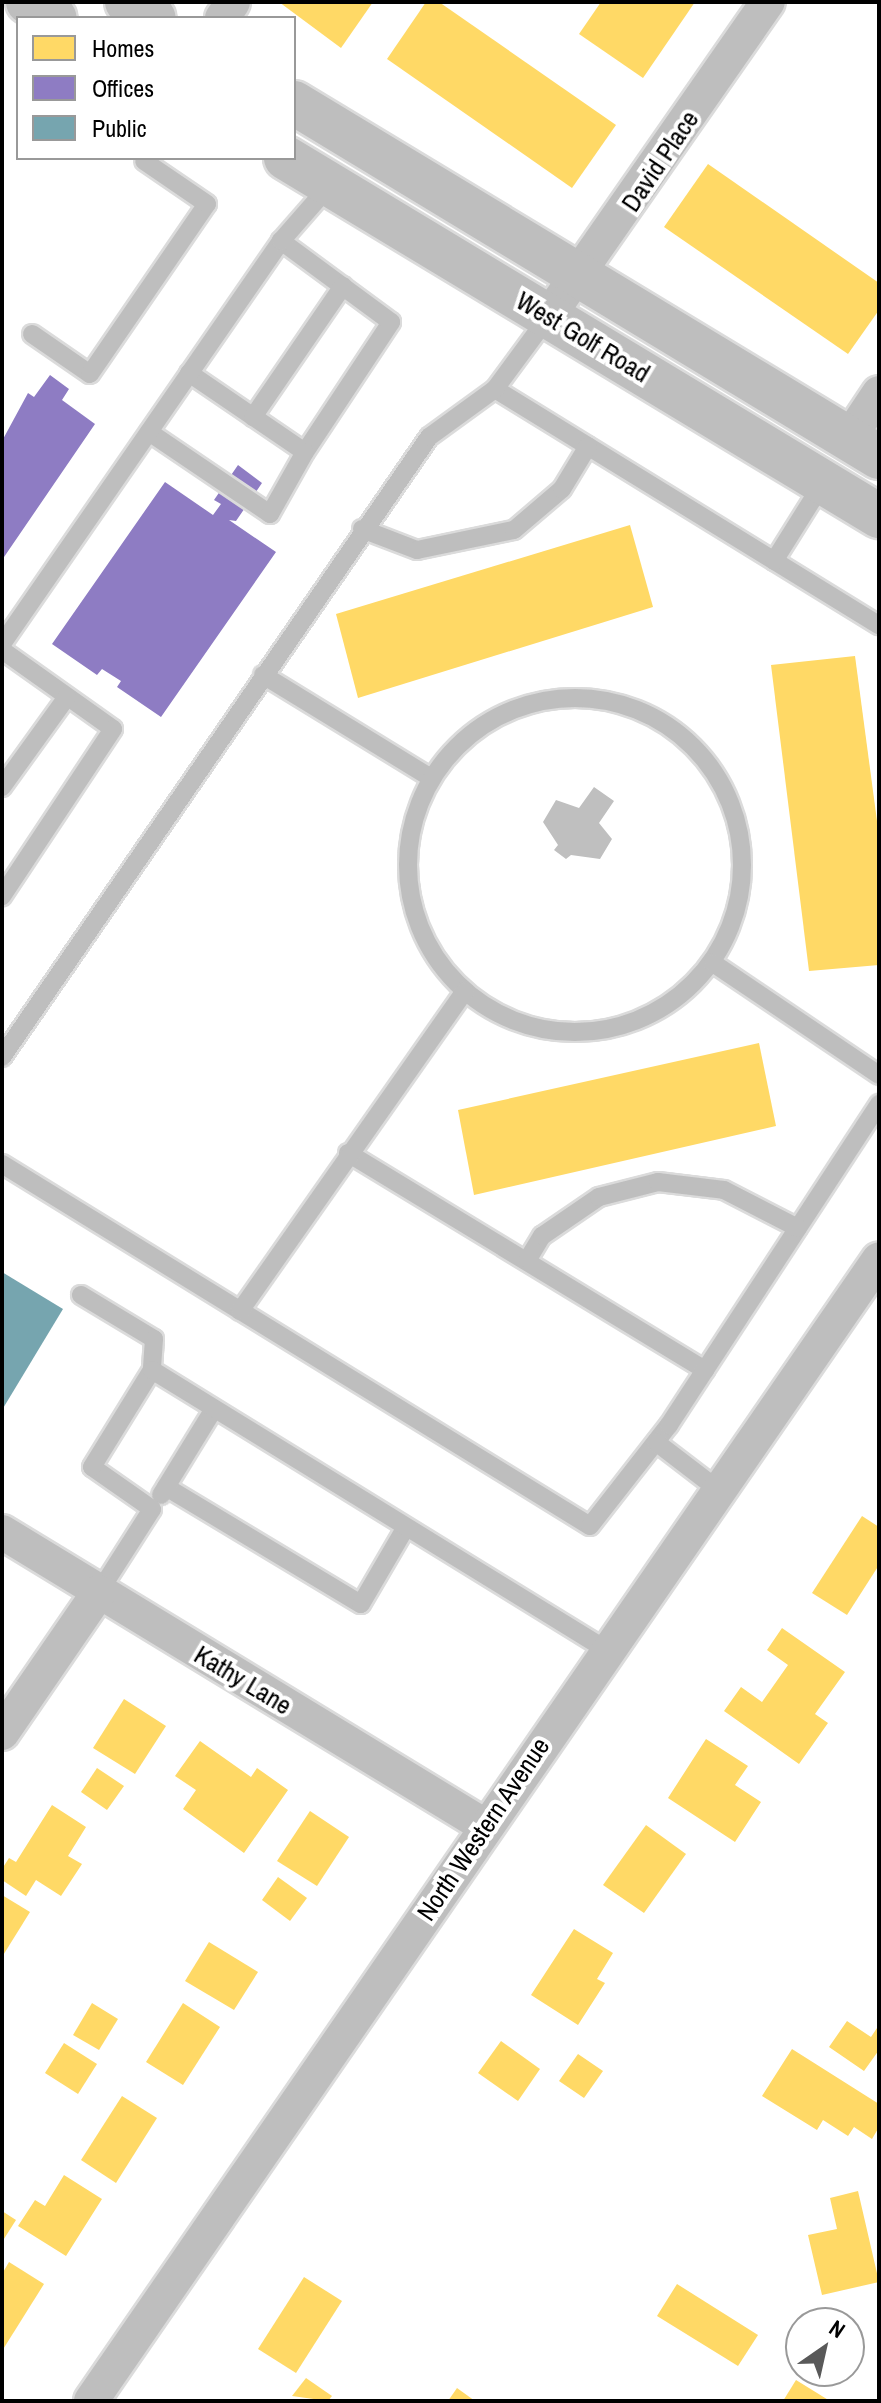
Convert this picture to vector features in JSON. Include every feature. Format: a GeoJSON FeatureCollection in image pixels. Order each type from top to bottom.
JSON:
{"type":"FeatureCollection","features":[{"type":"Feature","properties":{"kind":"main road"},"geometry":{"type":"LineString","coordinates":[[28,2],[52,16]]}},
{"type":"Feature","properties":{"kind":"main road"},"geometry":{"type":"LineString","coordinates":[[127,2],[151,16]]}},
{"type":"Feature","properties":{"kind":"main road","name":"West Golf Road"},"geometry":{"type":"LineString","coordinates":[[296,104],[864,448]]}},
{"type":"Feature","properties":{"kind":"main road","name":"West Golf Road"},"geometry":{"type":"LineString","coordinates":[[289,160],[879,516]]}},
{"type":"Feature","properties":{"kind":"street","name":"David Place"},"geometry":{"type":"LineString","coordinates":[[548,317],[581,277],[768,2]]}},
{"type":"Feature","properties":{"kind":"street"},"geometry":{"type":"LineString","coordinates":[[864,448],[879,393]]}},
{"type":"Feature","properties":{"kind":"street","name":"North Western Avenue"},"geometry":{"type":"LineString","coordinates":[[91,2401],[716,1488],[879,1259]]}},
{"type":"Feature","properties":{"kind":"street","name":"Kathy Lane"},"geometry":{"type":"LineString","coordinates":[[2,1532],[485,1826]]}},
{"type":"Feature","properties":{"kind":"street"},"geometry":{"type":"LineString","coordinates":[[2,1733],[99,1592]]}},
{"type":"Feature","properties":{"kind":"lane"},"geometry":{"type":"LineString","coordinates":[[32,334],[90,374],[207,204],[144,161]]}},
{"type":"Feature","properties":{"kind":"lane"},"geometry":{"type":"LineString","coordinates":[[2,896],[113,729],[2,647],[281,241],[330,184]]}},
{"type":"Feature","properties":{"kind":"lane"},"geometry":{"type":"LineString","coordinates":[[149,432],[270,514],[305,452],[391,322],[281,241]]}},
{"type":"Feature","properties":{"kind":"lane"},"geometry":{"type":"LineString","coordinates":[[253,417],[343,286]]}},
{"type":"Feature","properties":{"kind":"lane"},"geometry":{"type":"LineString","coordinates":[[2,1057],[362,529],[429,437],[495,389],[548,317]]}},
{"type":"Feature","properties":{"kind":"lane"},"geometry":{"type":"LineString","coordinates":[[189,373],[305,452]]}},
{"type":"Feature","properties":{"kind":"lane"},"geometry":{"type":"LineString","coordinates":[[495,389],[879,625]]}},
{"type":"Feature","properties":{"kind":"lane"},"geometry":{"type":"LineString","coordinates":[[362,529],[417,550],[514,530],[562,489],[588,446]]}},
{"type":"Feature","properties":{"kind":"lane"},"geometry":{"type":"LineString","coordinates":[[774,561],[823,483]]}},
{"type":"Feature","properties":{"kind":"lane"},"geometry":{"type":"LineString","coordinates":[[263,675],[431,778]]}},
{"type":"Feature","properties":{"kind":"lane"},"geometry":{"type":"LineString","coordinates":[[2,787],[67,697]]}},
{"type":"Feature","properties":{"kind":"lane"},"geometry":{"type":"LineString","coordinates":[[564,697],[618,703],[667,725],[707,761],[734,808],[742,874],[736,915],[713,963],[661,1008],[623,1026],[567,1033],[513,1021],[465,991],[440,964],[418,925],[404,857],[431,778],[466,737],[512,709],[564,697]]}},
{"type":"Feature","properties":{"kind":"lane"},"geometry":{"type":"LineString","coordinates":[[713,963],[879,1075]]}},
{"type":"Feature","properties":{"kind":"lane"},"geometry":{"type":"LineString","coordinates":[[240,1311],[348,1153],[465,991]]}},
{"type":"Feature","properties":{"kind":"lane"},"geometry":{"type":"LineString","coordinates":[[2,1164],[590,1526],[656,1442],[879,1104]]}},
{"type":"Feature","properties":{"kind":"lane"},"geometry":{"type":"LineString","coordinates":[[348,1153],[528,1259],[705,1370]]}},
{"type":"Feature","properties":{"kind":"lane"},"geometry":{"type":"LineString","coordinates":[[528,1259],[542,1236],[599,1197],[658,1182],[724,1190],[798,1228]]}},
{"type":"Feature","properties":{"kind":"lane"},"geometry":{"type":"LineString","coordinates":[[81,1295],[154,1339],[152,1370],[92,1467],[152,1509]]}},
{"type":"Feature","properties":{"kind":"lane"},"geometry":{"type":"LineString","coordinates":[[152,1370],[605,1649]]}},
{"type":"Feature","properties":{"kind":"lane"},"geometry":{"type":"LineString","coordinates":[[99,1592],[214,1409]]}},
{"type":"Feature","properties":{"kind":"lane"},"geometry":{"type":"LineString","coordinates":[[656,1442],[716,1488]]}},
{"type":"Feature","properties":{"kind":"lane"},"geometry":{"type":"LineString","coordinates":[[166,1487],[361,1604],[406,1527]]}},
{"type":"Feature","properties":{"kind":"shaded area"},"geometry":{"type":"Polygon","coordinates":[[[594,787],[614,801],[599,823],[612,839],[600,859],[571,855],[566,859],[554,850],[558,845],[543,822],[556,800],[579,808],[594,787]]]}},
{"type":"Feature","properties":{"kind":"building: Homes"},"geometry":{"type":"Polygon","coordinates":[[[279,2],[373,2],[341,48],[279,2]]]}},
{"type":"Feature","properties":{"kind":"building: Homes"},"geometry":{"type":"Polygon","coordinates":[[[426,2],[439,2],[616,125],[572,188],[387,59],[426,2]]]}},
{"type":"Feature","properties":{"kind":"building: Homes"},"geometry":{"type":"Polygon","coordinates":[[[601,2],[695,2],[643,78],[579,34],[601,2]]]}},
{"type":"Feature","properties":{"kind":"building: Homes"},"geometry":{"type":"Polygon","coordinates":[[[708,164],[879,283],[879,310],[848,354],[664,227],[708,164]]]}},
{"type":"Feature","properties":{"kind":"building: Homes"},"geometry":{"type":"Polygon","coordinates":[[[630,525],[653,607],[358,698],[336,614],[630,525]]]}},
{"type":"Feature","properties":{"kind":"building: Homes"},"geometry":{"type":"Polygon","coordinates":[[[855,656],[879,836],[879,965],[809,971],[771,665],[855,656]]]}},
{"type":"Feature","properties":{"kind":"building: Homes"},"geometry":{"type":"Polygon","coordinates":[[[759,1043],[776,1126],[474,1195],[458,1110],[759,1043]]]}},
{"type":"Feature","properties":{"kind":"building: Homes"},"geometry":{"type":"Polygon","coordinates":[[[862,1516],[879,1527],[879,1565],[847,1615],[812,1593],[862,1516]]]}},
{"type":"Feature","properties":{"kind":"building: Homes"},"geometry":{"type":"Polygon","coordinates":[[[782,1628],[845,1672],[815,1714],[828,1723],[799,1764],[724,1711],[741,1687],[762,1702],[788,1665],[767,1650],[782,1628]]]}},
{"type":"Feature","properties":{"kind":"building: Homes"},"geometry":{"type":"Polygon","coordinates":[[[124,1699],[166,1726],[135,1774],[93,1748],[124,1699]]]}},
{"type":"Feature","properties":{"kind":"building: Homes"},"geometry":{"type":"Polygon","coordinates":[[[706,1739],[748,1766],[735,1785],[761,1802],[735,1842],[668,1798],[706,1739]]]}},
{"type":"Feature","properties":{"kind":"building: Homes"},"geometry":{"type":"Polygon","coordinates":[[[200,1741],[251,1777],[257,1768],[288,1790],[244,1853],[183,1809],[196,1790],[175,1776],[200,1741]]]}},
{"type":"Feature","properties":{"kind":"building: Homes"},"geometry":{"type":"Polygon","coordinates":[[[97,1768],[124,1786],[107,1810],[81,1792],[97,1768]]]}},
{"type":"Feature","properties":{"kind":"building: Homes"},"geometry":{"type":"Polygon","coordinates":[[[52,1805],[86,1827],[68,1856],[82,1864],[61,1896],[36,1880],[26,1896],[2,1880],[2,1869],[9,1858],[16,1862],[52,1805]]]}},
{"type":"Feature","properties":{"kind":"building: Homes"},"geometry":{"type":"Polygon","coordinates":[[[310,1811],[349,1837],[317,1886],[277,1861],[310,1811]]]}},
{"type":"Feature","properties":{"kind":"building: Homes"},"geometry":{"type":"Polygon","coordinates":[[[646,1825],[686,1854],[644,1913],[603,1885],[646,1825]]]}},
{"type":"Feature","properties":{"kind":"building: Homes"},"geometry":{"type":"Polygon","coordinates":[[[278,1877],[307,1898],[290,1921],[262,1900],[278,1877]]]}},
{"type":"Feature","properties":{"kind":"building: Homes"},"geometry":{"type":"Polygon","coordinates":[[[2,1895],[30,1912],[2,1957],[2,1895]]]}},
{"type":"Feature","properties":{"kind":"building: Homes"},"geometry":{"type":"Polygon","coordinates":[[[574,1929],[613,1953],[597,1979],[605,1983],[578,2025],[531,1995],[574,1929]]]}},
{"type":"Feature","properties":{"kind":"building: Homes"},"geometry":{"type":"Polygon","coordinates":[[[209,1942],[258,1972],[234,2010],[185,1981],[209,1942]]]}},
{"type":"Feature","properties":{"kind":"building: Homes"},"geometry":{"type":"Polygon","coordinates":[[[92,2003],[118,2019],[99,2050],[73,2035],[92,2003]]]}},
{"type":"Feature","properties":{"kind":"building: Homes"},"geometry":{"type":"Polygon","coordinates":[[[183,2003],[220,2027],[183,2085],[146,2062],[183,2003]]]}},
{"type":"Feature","properties":{"kind":"building: Homes"},"geometry":{"type":"Polygon","coordinates":[[[847,2021],[871,2037],[879,2025],[879,2050],[864,2071],[829,2047],[847,2021]]]}},
{"type":"Feature","properties":{"kind":"building: Homes"},"geometry":{"type":"Polygon","coordinates":[[[501,2041],[540,2069],[518,2101],[478,2073],[501,2041]]]}},
{"type":"Feature","properties":{"kind":"building: Homes"},"geometry":{"type":"Polygon","coordinates":[[[64,2043],[97,2064],[78,2094],[45,2073],[64,2043]]]}},
{"type":"Feature","properties":{"kind":"building: Homes"},"geometry":{"type":"Polygon","coordinates":[[[792,2049],[879,2104],[879,2127],[872,2139],[854,2127],[848,2136],[823,2120],[817,2130],[762,2096],[792,2049]]]}},
{"type":"Feature","properties":{"kind":"building: Homes"},"geometry":{"type":"Polygon","coordinates":[[[578,2054],[603,2071],[584,2098],[559,2081],[578,2054]]]}},
{"type":"Feature","properties":{"kind":"building: Homes"},"geometry":{"type":"Polygon","coordinates":[[[122,2096],[157,2118],[116,2183],[81,2160],[122,2096]]]}},
{"type":"Feature","properties":{"kind":"building: Homes"},"geometry":{"type":"Polygon","coordinates":[[[64,2175],[102,2199],[66,2256],[18,2226],[35,2200],[45,2206],[64,2175]]]}},
{"type":"Feature","properties":{"kind":"building: Homes"},"geometry":{"type":"Polygon","coordinates":[[[858,2191],[879,2282],[822,2295],[808,2235],[837,2229],[830,2198],[858,2191]]]}},
{"type":"Feature","properties":{"kind":"building: Homes"},"geometry":{"type":"Polygon","coordinates":[[[2,2211],[16,2220],[2,2242],[2,2211]]]}},
{"type":"Feature","properties":{"kind":"building: Homes"},"geometry":{"type":"Polygon","coordinates":[[[9,2262],[44,2284],[2,2351],[2,2274],[9,2262]]]}},
{"type":"Feature","properties":{"kind":"building: Homes"},"geometry":{"type":"Polygon","coordinates":[[[304,2277],[342,2301],[296,2373],[258,2349],[304,2277]]]}},
{"type":"Feature","properties":{"kind":"building: Homes"},"geometry":{"type":"Polygon","coordinates":[[[677,2284],[758,2335],[738,2366],[657,2316],[677,2284]]]}},
{"type":"Feature","properties":{"kind":"building: Homes"},"geometry":{"type":"Polygon","coordinates":[[[306,2378],[332,2396],[328,2401],[292,2396],[306,2378]]]}},
{"type":"Feature","properties":{"kind":"building: Homes"},"geometry":{"type":"Polygon","coordinates":[[[792,2387],[807,2387],[830,2401],[783,2401],[792,2387]]]}},
{"type":"Feature","properties":{"kind":"building: Homes"},"geometry":{"type":"Polygon","coordinates":[[[457,2388],[475,2401],[448,2401],[457,2388]]]}},
{"type":"Feature","properties":{"kind":"building: Offices"},"geometry":{"type":"Polygon","coordinates":[[[50,375],[69,389],[62,400],[95,424],[2,560],[2,441],[28,393],[34,397],[50,375]]]}},
{"type":"Feature","properties":{"kind":"building: Offices"},"geometry":{"type":"Polygon","coordinates":[[[238,465],[262,483],[236,521],[229,520],[276,552],[161,717],[117,687],[121,681],[102,669],[97,675],[52,644],[165,482],[213,515],[221,504],[214,500],[238,465]]]}},
{"type":"Feature","properties":{"kind":"building: Public"},"geometry":{"type":"Polygon","coordinates":[[[2,1272],[63,1309],[2,1410],[2,1272]]]}}]}
